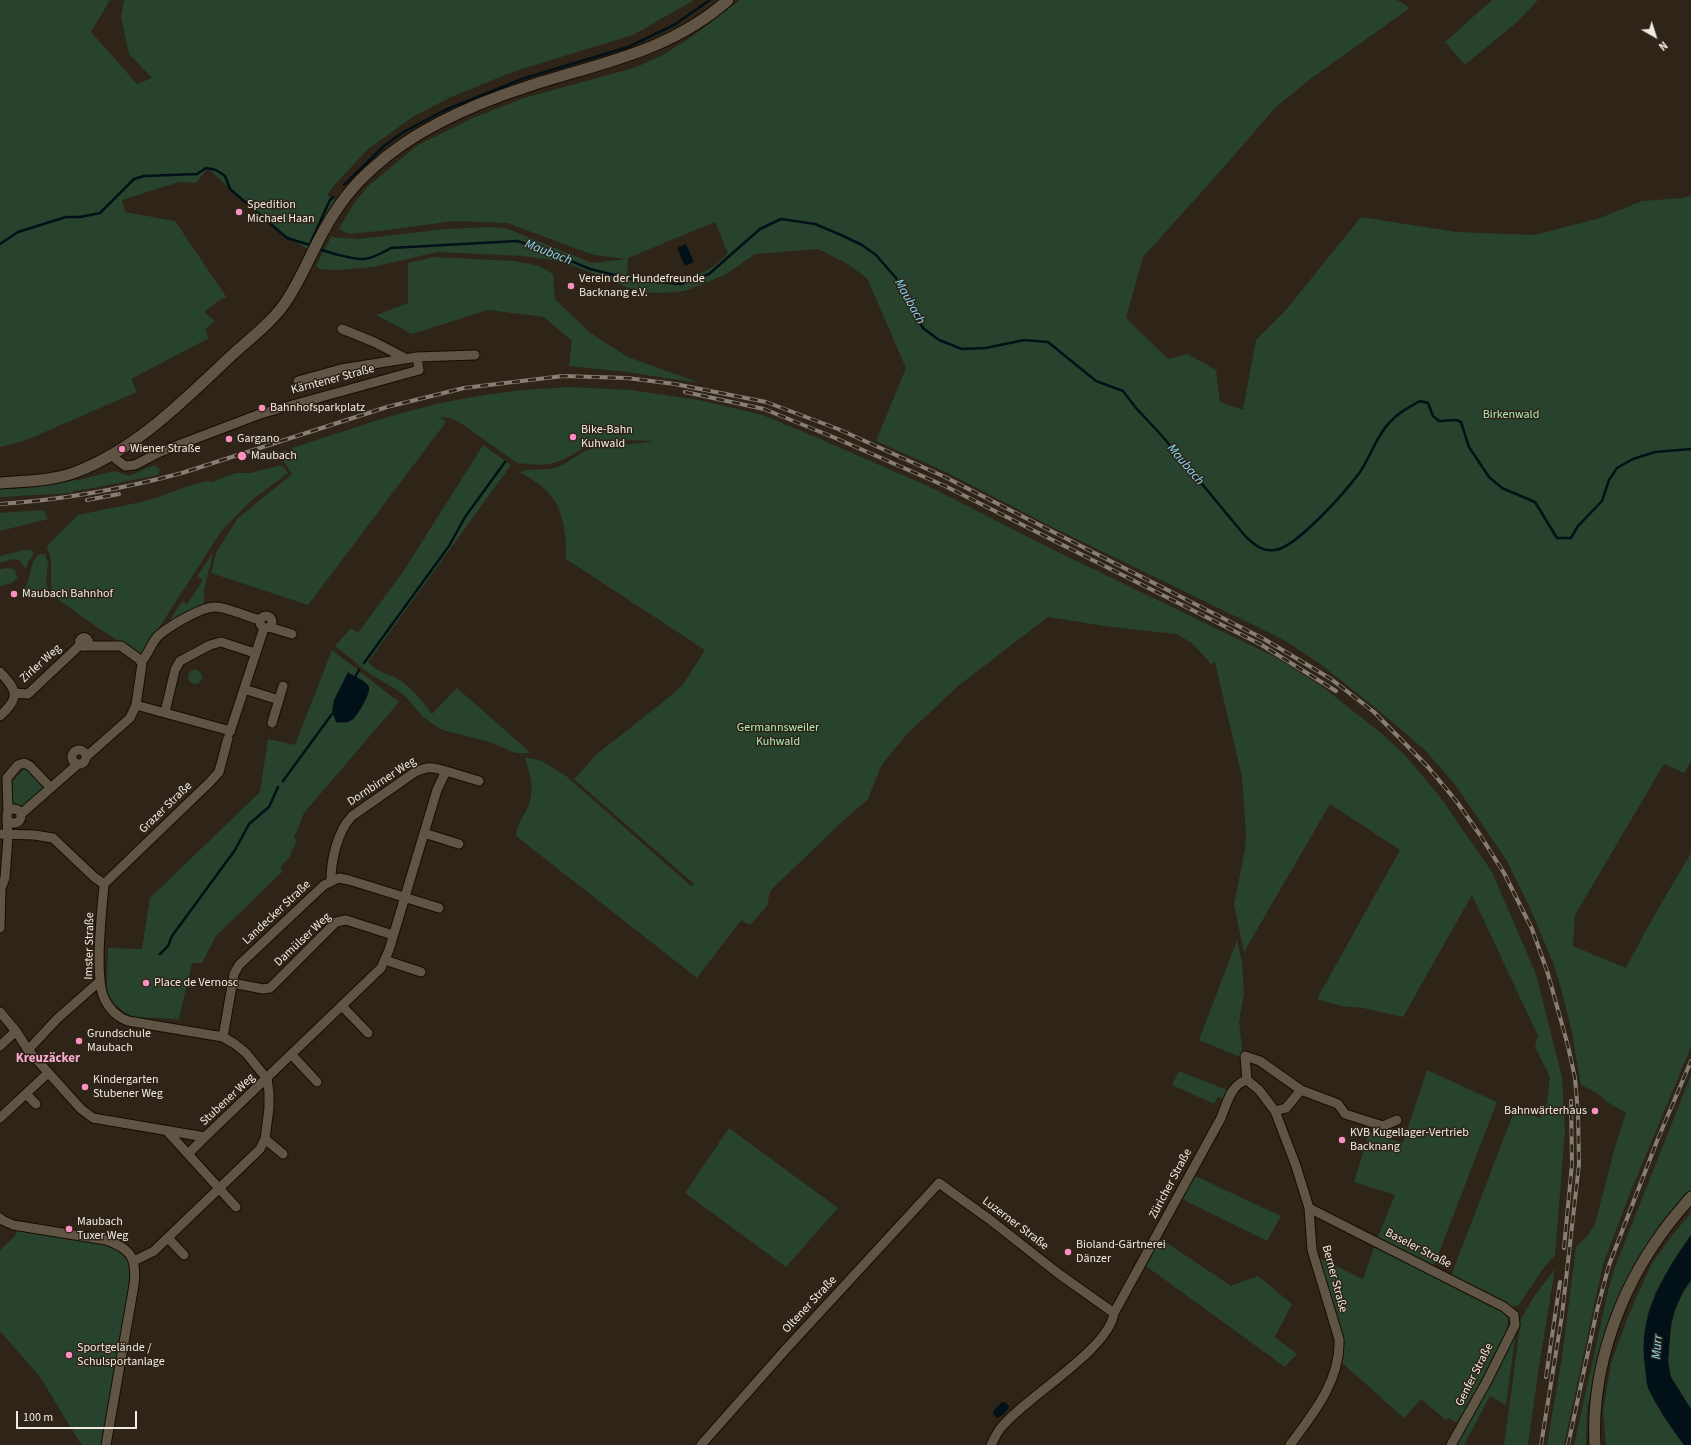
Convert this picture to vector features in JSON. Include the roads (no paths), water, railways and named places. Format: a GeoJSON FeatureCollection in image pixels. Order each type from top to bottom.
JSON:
{"type":"FeatureCollection","features":[{"type":"Feature","properties":{"kind":"street"},"geometry":{"type":"LineString","coordinates":[[0,483],[66,476],[112,456],[148,431],[268,323],[288,299],[322,234],[345,197],[360,180],[384,158],[413,138],[472,108],[505,94],[634,55],[680,33],[728,0]]}},
{"type":"Feature","properties":{"kind":"street"},"geometry":{"type":"LineString","coordinates":[[342,330],[374,342],[405,358]]}},
{"type":"Feature","properties":{"kind":"street","name":"Kärntener Straße"},"geometry":{"type":"LineString","coordinates":[[298,382],[341,369],[405,358],[475,355]]}},
{"type":"Feature","properties":{"kind":"street","name":"Kärntener Straße"},"geometry":{"type":"LineString","coordinates":[[112,456],[124,466],[135,465],[160,452],[249,417],[419,370],[417,357]]}},
{"type":"Feature","properties":{"kind":"street"},"geometry":{"type":"LineString","coordinates":[[8,815],[15,809],[21,814],[78,764],[72,759],[74,752],[81,749],[87,756],[130,718],[136,705],[142,667],[141,662],[148,654],[157,637],[164,631],[207,608],[216,606],[264,625],[292,634]]}},
{"type":"Feature","properties":{"kind":"street","name":"Grazer Straße"},"geometry":{"type":"LineString","coordinates":[[104,884],[210,782],[218,772],[228,733],[256,653],[264,625]]}},
{"type":"Feature","properties":{"kind":"street"},"geometry":{"type":"LineString","coordinates":[[165,712],[175,670],[180,662],[200,650],[221,642],[256,653]]}},
{"type":"Feature","properties":{"kind":"street","name":"Zirler Weg"},"geometry":{"type":"LineString","coordinates":[[15,693],[28,694],[83,645],[121,646],[141,662]]}},
{"type":"Feature","properties":{"kind":"street"},"geometry":{"type":"LineString","coordinates":[[0,672],[12,685],[15,693],[10,706],[0,716]]}},
{"type":"Feature","properties":{"kind":"street"},"geometry":{"type":"LineString","coordinates":[[272,723],[283,686]]}},
{"type":"Feature","properties":{"kind":"street"},"geometry":{"type":"LineString","coordinates":[[244,689],[279,700]]}},
{"type":"Feature","properties":{"kind":"street"},"geometry":{"type":"LineString","coordinates":[[136,705],[165,712],[228,733]]}},
{"type":"Feature","properties":{"kind":"street"},"geometry":{"type":"LineString","coordinates":[[0,928],[1,888],[5,878],[4,834],[8,815],[7,778],[18,765],[24,763],[30,766],[50,787]]}},
{"type":"Feature","properties":{"kind":"street","name":"Dornbirner Weg"},"geometry":{"type":"LineString","coordinates":[[331,881],[331,868],[338,842],[346,822],[352,816],[415,772],[429,767],[479,780]]}},
{"type":"Feature","properties":{"kind":"street"},"geometry":{"type":"LineString","coordinates":[[134,1261],[154,1251],[260,1149],[265,1139],[269,1097],[267,1079],[381,968],[385,960],[405,897],[437,790],[446,771]]}},
{"type":"Feature","properties":{"kind":"street"},"geometry":{"type":"LineString","coordinates":[[424,833],[459,844]]}},
{"type":"Feature","properties":{"kind":"street"},"geometry":{"type":"LineString","coordinates":[[4,834],[34,835],[54,838],[94,878],[104,884]]}},
{"type":"Feature","properties":{"kind":"street"},"geometry":{"type":"LineString","coordinates":[[331,881],[339,878],[348,880],[439,908]]}},
{"type":"Feature","properties":{"kind":"street","name":"Landecker Straße"},"geometry":{"type":"LineString","coordinates":[[223,1037],[234,974],[239,965],[324,885],[331,881]]}},
{"type":"Feature","properties":{"kind":"street","name":"Imster Straße"},"geometry":{"type":"LineString","coordinates":[[104,884],[100,981],[106,1002],[113,1012],[121,1019],[223,1037],[246,1053],[267,1079]]}},
{"type":"Feature","properties":{"kind":"street","name":"Damülser Weg"},"geometry":{"type":"LineString","coordinates":[[232,983],[262,989],[270,988],[336,922],[346,920],[393,935]]}},
{"type":"Feature","properties":{"kind":"street"},"geometry":{"type":"LineString","coordinates":[[385,960],[421,972]]}},
{"type":"Feature","properties":{"kind":"street"},"geometry":{"type":"LineString","coordinates":[[28,1050],[57,1019],[100,981]]}},
{"type":"Feature","properties":{"kind":"street"},"geometry":{"type":"LineString","coordinates":[[342,1006],[368,1033]]}},
{"type":"Feature","properties":{"kind":"street"},"geometry":{"type":"LineString","coordinates":[[0,1012],[16,1031],[0,1046]]}},
{"type":"Feature","properties":{"kind":"street","name":"Stubener Weg"},"geometry":{"type":"LineString","coordinates":[[16,1031],[28,1050],[48,1073],[81,1109],[93,1118],[205,1137]]}},
{"type":"Feature","properties":{"kind":"street"},"geometry":{"type":"LineString","coordinates":[[292,1055],[317,1082]]}},
{"type":"Feature","properties":{"kind":"street"},"geometry":{"type":"LineString","coordinates":[[1247,1080],[1246,1056],[1260,1061],[1301,1090],[1338,1104],[1345,1114],[1383,1126],[1397,1120]]}},
{"type":"Feature","properties":{"kind":"street"},"geometry":{"type":"LineString","coordinates":[[0,1118],[48,1073]]}},
{"type":"Feature","properties":{"kind":"street","name":"Stubener Weg"},"geometry":{"type":"LineString","coordinates":[[188,1154],[267,1079]]}},
{"type":"Feature","properties":{"kind":"street","name":"Berner Straße"},"geometry":{"type":"LineString","coordinates":[[1247,1080],[1259,1090],[1275,1111],[1296,1166],[1309,1208],[1312,1250],[1338,1338],[1339,1351],[1337,1364],[1320,1404],[1290,1445]]}},
{"type":"Feature","properties":{"kind":"street","name":"Züricher Straße"},"geometry":{"type":"LineString","coordinates":[[991,1445],[1000,1429],[1088,1352],[1109,1328],[1114,1313],[1221,1118],[1235,1086],[1247,1080]]}},
{"type":"Feature","properties":{"kind":"street"},"geometry":{"type":"LineString","coordinates":[[1275,1111],[1286,1108],[1301,1090]]}},
{"type":"Feature","properties":{"kind":"street"},"geometry":{"type":"LineString","coordinates":[[26,1094],[36,1104]]}},
{"type":"Feature","properties":{"kind":"street"},"geometry":{"type":"LineString","coordinates":[[167,1131],[236,1207]]}},
{"type":"Feature","properties":{"kind":"street"},"geometry":{"type":"LineString","coordinates":[[265,1139],[283,1154]]}},
{"type":"Feature","properties":{"kind":"street","name":"Luzerner Straße"},"geometry":{"type":"LineString","coordinates":[[939,1184],[989,1219],[1059,1274],[1114,1313]]}},
{"type":"Feature","properties":{"kind":"street","name":"Oltener Straße"},"geometry":{"type":"LineString","coordinates":[[702,1445],[786,1349],[939,1184]]}},
{"type":"Feature","properties":{"kind":"street"},"geometry":{"type":"LineString","coordinates":[[1595,1445],[1593,1420],[1600,1370],[1615,1321],[1627,1292],[1641,1266],[1662,1232],[1691,1197]]}},
{"type":"Feature","properties":{"kind":"street","name":"Baseler Straße"},"geometry":{"type":"LineString","coordinates":[[1309,1208],[1504,1306],[1514,1315]]}},
{"type":"Feature","properties":{"kind":"street"},"geometry":{"type":"LineString","coordinates":[[0,1221],[20,1226],[106,1240],[122,1247],[134,1261],[136,1268],[134,1285],[106,1445]]}},
{"type":"Feature","properties":{"kind":"street"},"geometry":{"type":"LineString","coordinates":[[168,1238],[184,1255]]}},
{"type":"Feature","properties":{"kind":"street","name":"Genfer Straße"},"geometry":{"type":"LineString","coordinates":[[1451,1445],[1487,1381],[1515,1325],[1514,1315]]}},
{"type":"Feature","properties":{"kind":"water"},"geometry":{"type":"Polygon","coordinates":[[[686,244],[694,262],[685,266],[677,248],[686,244]]]}},
{"type":"Feature","properties":{"kind":"water"},"geometry":{"type":"Polygon","coordinates":[[[348,672],[365,682],[369,687],[369,690],[363,705],[352,720],[342,723],[336,722],[332,711],[334,700],[348,672]]]}},
{"type":"Feature","properties":{"kind":"water","name":"Murr"},"geometry":{"type":"Polygon","coordinates":[[[1691,1235],[1691,1280],[1683,1292],[1675,1309],[1671,1324],[1668,1361],[1671,1377],[1691,1409],[1691,1445],[1684,1445],[1660,1411],[1648,1388],[1644,1349],[1645,1331],[1654,1297],[1671,1265],[1691,1235]]]}},
{"type":"Feature","properties":{"kind":"water"},"geometry":{"type":"Polygon","coordinates":[[[1002,1402],[1009,1406],[1004,1414],[997,1418],[993,1414],[993,1411],[1002,1402]]]}},
{"type":"Feature","properties":{"kind":"waterway"},"geometry":{"type":"LineString","coordinates":[[344,185],[384,146],[402,133],[445,110],[522,79],[628,47],[674,25],[710,0]]}},
{"type":"Feature","properties":{"kind":"waterway","name":"Maubach"},"geometry":{"type":"LineString","coordinates":[[0,244],[18,232],[66,217],[80,217],[100,213],[134,179],[144,176],[197,174],[206,168],[216,170],[225,176],[230,189],[287,238],[313,246]]}},
{"type":"Feature","properties":{"kind":"waterway"},"geometry":{"type":"LineString","coordinates":[[310,244],[330,200],[333,197]]}},
{"type":"Feature","properties":{"kind":"waterway","name":"Maubach"},"geometry":{"type":"LineString","coordinates":[[317,248],[327,252],[364,259],[375,256],[391,248],[517,241],[540,248],[590,269],[635,280],[681,284],[709,274],[760,229],[781,219],[815,224],[862,245],[876,255],[896,278],[909,305],[923,328],[939,340],[962,349],[986,348],[1024,340],[1048,342],[1096,381],[1123,391],[1246,537],[1262,549],[1266,550],[1275,550],[1284,547],[1308,529],[1344,492],[1360,472],[1385,428],[1400,413],[1420,401],[1428,403],[1433,416],[1439,421],[1456,420],[1461,422],[1469,447],[1489,477],[1502,488],[1535,502],[1557,538],[1571,538],[1578,526],[1602,501],[1609,480],[1617,468],[1633,459],[1655,452],[1691,449]]}},
{"type":"Feature","properties":{"kind":"waterway"},"geometry":{"type":"LineString","coordinates":[[364,663],[449,546],[465,517],[505,462]]}},
{"type":"Feature","properties":{"kind":"waterway"},"geometry":{"type":"LineString","coordinates":[[355,677],[359,670]]}},
{"type":"Feature","properties":{"kind":"waterway"},"geometry":{"type":"LineString","coordinates":[[283,781],[332,714]]}},
{"type":"Feature","properties":{"kind":"waterway"},"geometry":{"type":"LineString","coordinates":[[160,954],[168,946],[172,936],[235,850],[249,824],[269,807],[278,787]]}},
{"type":"Feature","properties":{"kind":"railway"},"geometry":{"type":"LineString","coordinates":[[0,504],[69,497],[159,479],[182,473],[387,407],[464,388],[563,376],[627,378],[675,384],[766,402],[838,429],[945,477],[1264,639],[1331,679],[1374,712],[1428,767],[1457,802],[1480,835],[1504,873],[1532,929],[1548,974],[1568,1046],[1575,1078],[1578,1114],[1579,1164],[1562,1315],[1541,1445]]}},
{"type":"Feature","properties":{"kind":"railway"},"geometry":{"type":"LineString","coordinates":[[685,392],[764,409],[833,437],[945,486],[1260,644],[1336,691]]}},
{"type":"Feature","properties":{"kind":"railway"},"geometry":{"type":"LineString","coordinates":[[87,500],[119,494]]}},
{"type":"Feature","properties":{"kind":"railway"},"geometry":{"type":"LineString","coordinates":[[1568,1445],[1597,1310],[1609,1265],[1657,1141],[1691,1061]]}},
{"type":"Feature","properties":{"kind":"railway"},"geometry":{"type":"LineString","coordinates":[[1564,1248],[1572,1164],[1571,1101]]}},
{"type":"Feature","properties":{"kind":"railway"},"geometry":{"type":"LineString","coordinates":[[1546,1377],[1560,1282]]}},
{"type":"Feature","properties":{"kind":"place","name":"Spedition Michael Haan"},"geometry":{"type":"Point","coordinates":[239,212]}},
{"type":"Feature","properties":{"kind":"place","name":"Verein der Hundefreunde Backnang e.V."},"geometry":{"type":"Point","coordinates":[571,286]}},
{"type":"Feature","properties":{"kind":"place","name":"Bahnhofsparkplatz"},"geometry":{"type":"Point","coordinates":[262,408]}},
{"type":"Feature","properties":{"kind":"place","name":"Bike-Bahn Kuhwald"},"geometry":{"type":"Point","coordinates":[573,437]}},
{"type":"Feature","properties":{"kind":"place","name":"Gargano"},"geometry":{"type":"Point","coordinates":[229,439]}},
{"type":"Feature","properties":{"kind":"place","name":"Wiener Straße"},"geometry":{"type":"Point","coordinates":[122,449]}},
{"type":"Feature","properties":{"kind":"place","name":"Maubach"},"geometry":{"type":"Point","coordinates":[242,456]}},
{"type":"Feature","properties":{"kind":"place","name":"Maubach Bahnhof"},"geometry":{"type":"Point","coordinates":[14,594]}},
{"type":"Feature","properties":{"kind":"place","name":"Place de Vernosc"},"geometry":{"type":"Point","coordinates":[146,983]}},
{"type":"Feature","properties":{"kind":"place","name":"Grundschule Maubach"},"geometry":{"type":"Point","coordinates":[79,1041]}},
{"type":"Feature","properties":{"kind":"place","name":"Kindergarten Stubener Weg"},"geometry":{"type":"Point","coordinates":[85,1087]}},
{"type":"Feature","properties":{"kind":"place","name":"Bahnwärterhaus"},"geometry":{"type":"Point","coordinates":[1595,1111]}},
{"type":"Feature","properties":{"kind":"place","name":"KVB Kugellager-Vertrieb Backnang"},"geometry":{"type":"Point","coordinates":[1342,1140]}},
{"type":"Feature","properties":{"kind":"place","name":"Maubach Tuxer Weg"},"geometry":{"type":"Point","coordinates":[69,1229]}},
{"type":"Feature","properties":{"kind":"place","name":"Bioland-Gärtnerei Dänzer"},"geometry":{"type":"Point","coordinates":[1068,1252]}},
{"type":"Feature","properties":{"kind":"place","name":"Sportgelände / Schulsportanlage"},"geometry":{"type":"Point","coordinates":[69,1355]}},
{"type":"Feature","properties":{"kind":"district","name":"Kreuzäcker"},"geometry":{"type":"Point","coordinates":[48,1059]}},
{"type":"Feature","properties":{"kind":"park label","name":"Birkenwald"},"geometry":{"type":"Point","coordinates":[1511,415]}},
{"type":"Feature","properties":{"kind":"park label","name":"Germannsweiler Kuhwald"},"geometry":{"type":"Point","coordinates":[778,735]}}]}
